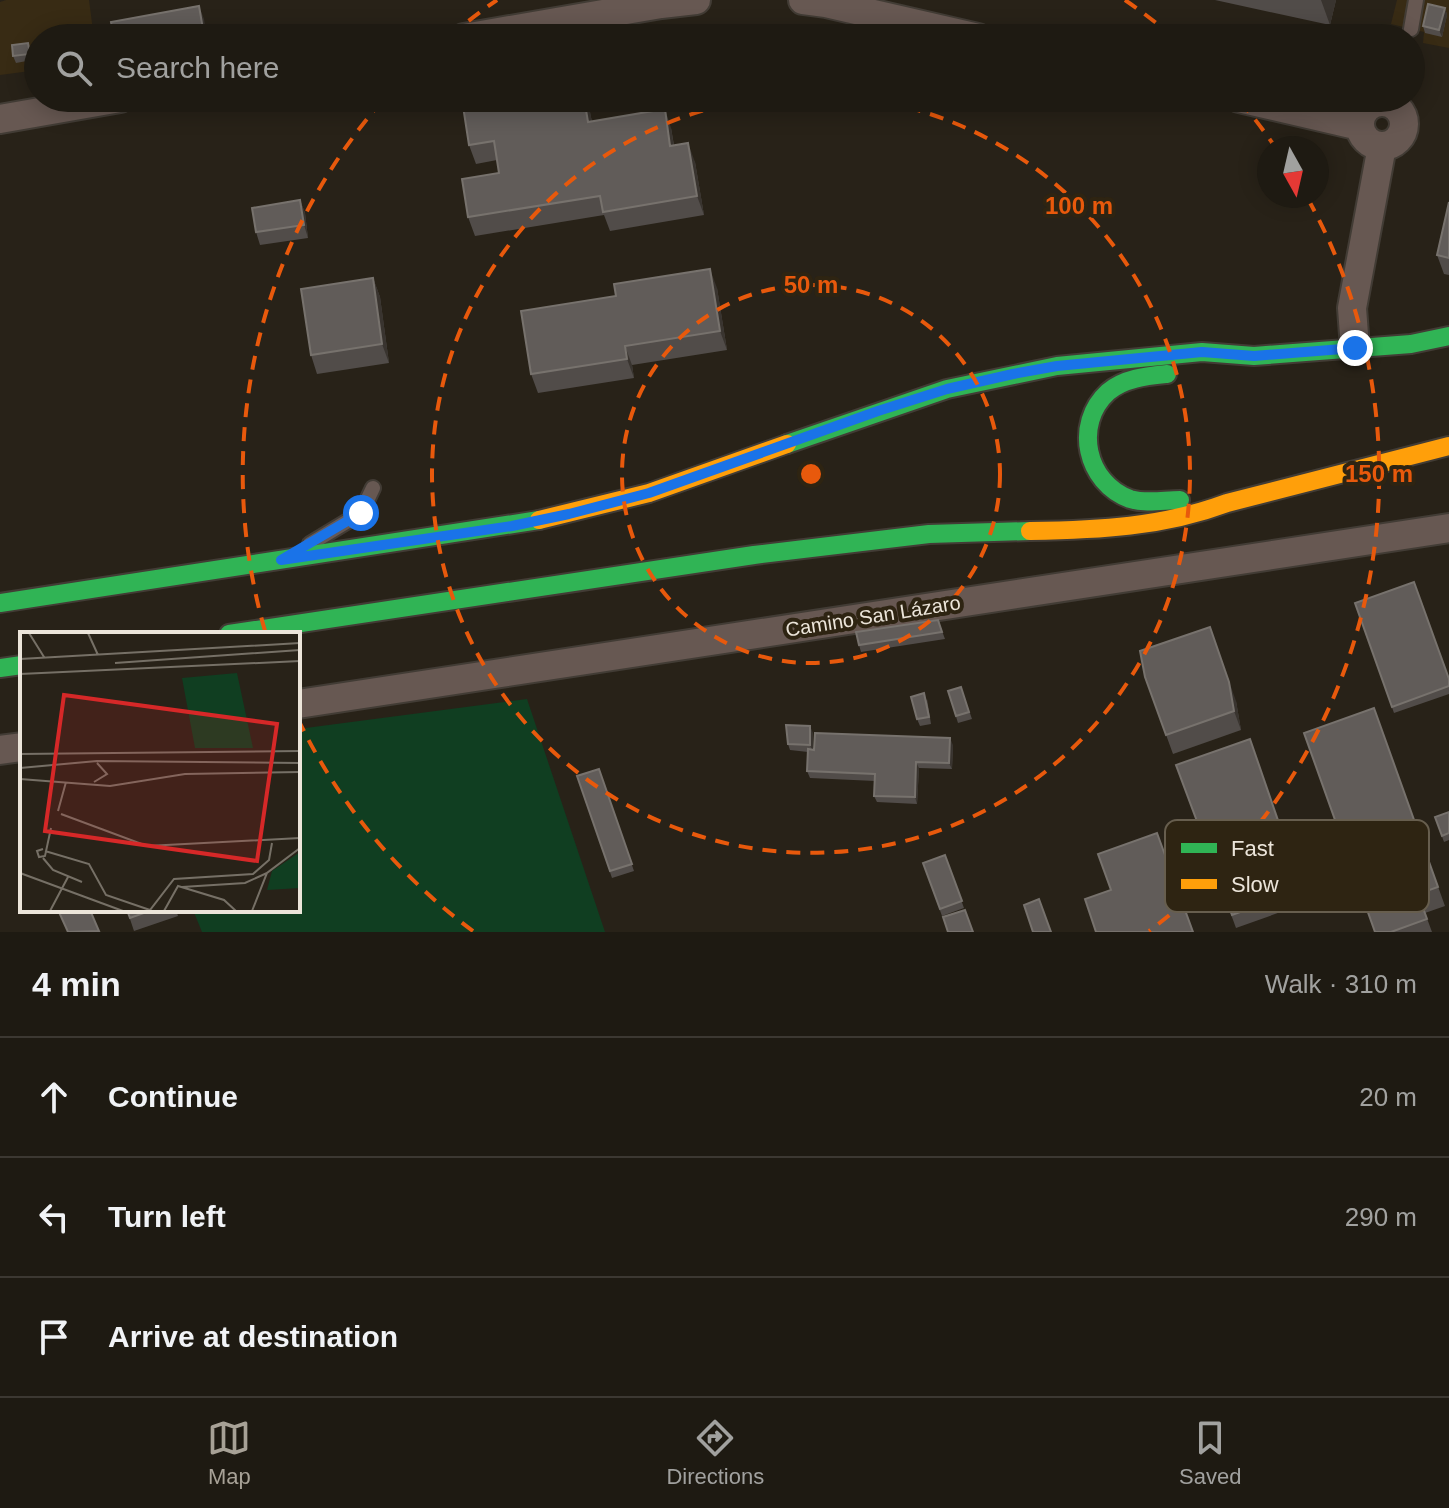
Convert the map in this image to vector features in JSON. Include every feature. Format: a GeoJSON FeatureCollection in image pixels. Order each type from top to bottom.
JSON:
{"type":"FeatureCollection","features":[{"type":"Feature","properties":{"kind":"main road"},"geometry":{"type":"LineString","coordinates":[[0,603],[512,526],[569,514],[649,493],[947,389],[1013,374],[1057,366],[1202,352],[1254,356],[1411,344],[1449,336]]}},
{"type":"Feature","properties":{"kind":"main road"},"geometry":{"type":"LineString","coordinates":[[1227,503],[1145,502],[1110,489],[1101,479],[1089,454],[1087,431],[1095,407],[1112,389],[1136,378],[1197,372],[1254,356]]}},
{"type":"Feature","properties":{"kind":"main road"},"geometry":{"type":"LineString","coordinates":[[242,632],[810,547],[934,533],[1079,530],[1137,525],[1205,513],[1227,503],[1449,446]]}},
{"type":"Feature","properties":{"kind":"main road"},"geometry":{"type":"LineString","coordinates":[[0,668],[20,665]]}},
{"type":"Feature","properties":{"kind":"street"},"geometry":{"type":"LineString","coordinates":[[545,24],[696,0]]}},
{"type":"Feature","properties":{"kind":"street"},"geometry":{"type":"LineString","coordinates":[[803,0],[917,24]]}},
{"type":"Feature","properties":{"kind":"street"},"geometry":{"type":"LineString","coordinates":[[0,119],[40,112]]}},
{"type":"Feature","properties":{"kind":"street"},"geometry":{"type":"LineString","coordinates":[[1300,112],[1360,126]]}},
{"type":"Feature","properties":{"kind":"street"},"geometry":{"type":"LineString","coordinates":[[1363,112],[1360,126],[1369,142],[1382,146],[1394,143],[1403,133],[1405,120],[1400,112]]}},
{"type":"Feature","properties":{"kind":"street"},"geometry":{"type":"LineString","coordinates":[[1355,348],[1352,308],[1382,146]]}},
{"type":"Feature","properties":{"kind":"street","name":"Camino San Lázaro"},"geometry":{"type":"LineString","coordinates":[[300,704],[1449,528]]}},
{"type":"Feature","properties":{"kind":"street"},"geometry":{"type":"LineString","coordinates":[[0,750],[20,747]]}},
{"type":"Feature","properties":{"kind":"lane"},"geometry":{"type":"LineString","coordinates":[[1412,24],[1416,0]]}},
{"type":"Feature","properties":{"kind":"lane"},"geometry":{"type":"LineString","coordinates":[[1411,344],[1449,350]]}},
{"type":"Feature","properties":{"kind":"lane"},"geometry":{"type":"LineString","coordinates":[[281,560],[361,513],[373,488]]}},
{"type":"Feature","properties":{"kind":"shaded area"},"geometry":{"type":"Polygon","coordinates":[[[89,0],[92,24],[24,24],[24,72],[0,75],[0,2],[89,0]]]}},
{"type":"Feature","properties":{"kind":"shaded area"},"geometry":{"type":"Polygon","coordinates":[[[1397,0],[1449,0],[1449,48],[1425,43],[1425,24],[1391,24],[1397,0]]]}},
{"type":"Feature","properties":{"kind":"green space"},"geometry":{"type":"Polygon","coordinates":[[[527,699],[605,932],[202,932],[194,912],[300,912],[300,729],[527,699]]]}},
{"type":"Feature","properties":{"kind":"building"},"geometry":{"type":"Polygon","coordinates":[[[1428,4],[1445,8],[1439,30],[1423,24],[1428,4]]]}},
{"type":"Feature","properties":{"kind":"building"},"geometry":{"type":"Polygon","coordinates":[[[199,6],[202,24],[111,24],[199,6]]]}},
{"type":"Feature","properties":{"kind":"building"},"geometry":{"type":"Polygon","coordinates":[[[24,44],[24,55],[13,56],[12,45],[24,44]]]}},
{"type":"Feature","properties":{"kind":"building"},"geometry":{"type":"Polygon","coordinates":[[[464,112],[586,112],[588,122],[665,112],[670,146],[688,143],[697,196],[603,212],[600,196],[468,217],[462,179],[499,173],[494,141],[469,145],[464,112]]]}},
{"type":"Feature","properties":{"kind":"building"},"geometry":{"type":"Polygon","coordinates":[[[300,200],[304,225],[256,232],[252,208],[300,200]]]}},
{"type":"Feature","properties":{"kind":"building"},"geometry":{"type":"Polygon","coordinates":[[[1449,202],[1449,258],[1437,255],[1449,202]]]}},
{"type":"Feature","properties":{"kind":"building"},"geometry":{"type":"Polygon","coordinates":[[[710,269],[720,331],[625,346],[627,359],[531,374],[521,311],[616,296],[614,284],[710,269]]]}},
{"type":"Feature","properties":{"kind":"building"},"geometry":{"type":"Polygon","coordinates":[[[373,278],[382,344],[311,355],[301,289],[373,278]]]}},
{"type":"Feature","properties":{"kind":"building"},"geometry":{"type":"Polygon","coordinates":[[[1414,582],[1449,686],[1392,707],[1355,603],[1414,582]]]}},
{"type":"Feature","properties":{"kind":"building"},"geometry":{"type":"Polygon","coordinates":[[[938,620],[942,632],[859,645],[856,632],[938,620]]]}},
{"type":"Feature","properties":{"kind":"building"},"geometry":{"type":"Polygon","coordinates":[[[1210,627],[1229,682],[1234,711],[1166,735],[1145,677],[1140,651],[1210,627]]]}},
{"type":"Feature","properties":{"kind":"building"},"geometry":{"type":"Polygon","coordinates":[[[961,687],[969,712],[956,716],[948,691],[961,687]]]}},
{"type":"Feature","properties":{"kind":"building"},"geometry":{"type":"Polygon","coordinates":[[[924,693],[929,717],[917,719],[911,697],[924,693]]]}},
{"type":"Feature","properties":{"kind":"building"},"geometry":{"type":"Polygon","coordinates":[[[1374,708],[1414,820],[1335,820],[1304,733],[1374,708]]]}},
{"type":"Feature","properties":{"kind":"building"},"geometry":{"type":"Polygon","coordinates":[[[786,725],[810,726],[810,745],[788,744],[786,725]]]}},
{"type":"Feature","properties":{"kind":"building"},"geometry":{"type":"Polygon","coordinates":[[[815,733],[950,738],[949,763],[916,762],[915,797],[874,796],[875,774],[807,771],[808,749],[814,750],[815,733]]]}},
{"type":"Feature","properties":{"kind":"building"},"geometry":{"type":"Polygon","coordinates":[[[1250,739],[1278,820],[1197,820],[1176,765],[1250,739]]]}},
{"type":"Feature","properties":{"kind":"building"},"geometry":{"type":"Polygon","coordinates":[[[599,769],[632,864],[610,871],[577,776],[599,769]]]}},
{"type":"Feature","properties":{"kind":"building"},"geometry":{"type":"Polygon","coordinates":[[[1449,812],[1449,833],[1442,836],[1435,817],[1449,812]]]}},
{"type":"Feature","properties":{"kind":"building"},"geometry":{"type":"Polygon","coordinates":[[[1157,833],[1165,855],[1165,912],[1186,912],[1193,932],[1096,932],[1085,899],[1111,890],[1098,854],[1157,833]]]}},
{"type":"Feature","properties":{"kind":"building"},"geometry":{"type":"Polygon","coordinates":[[[945,855],[962,901],[940,909],[923,863],[945,855]]]}},
{"type":"Feature","properties":{"kind":"building"},"geometry":{"type":"Polygon","coordinates":[[[1429,862],[1438,887],[1429,890],[1429,862]]]}},
{"type":"Feature","properties":{"kind":"building"},"geometry":{"type":"Polygon","coordinates":[[[1039,899],[1051,932],[1033,932],[1024,905],[1039,899]]]}},
{"type":"Feature","properties":{"kind":"building"},"geometry":{"type":"Polygon","coordinates":[[[965,910],[973,932],[948,932],[943,917],[965,910]]]}},
{"type":"Feature","properties":{"kind":"building"},"geometry":{"type":"Polygon","coordinates":[[[59,912],[91,912],[99,931],[68,932],[59,912]]]}},
{"type":"Feature","properties":{"kind":"building"},"geometry":{"type":"Polygon","coordinates":[[[128,912],[146,912],[130,918],[128,912]]]}},
{"type":"Feature","properties":{"kind":"building"},"geometry":{"type":"Polygon","coordinates":[[[1368,912],[1424,912],[1427,919],[1391,932],[1375,932],[1368,912]]]}},
{"type":"Feature","properties":{"kind":"traffic: fast"},"geometry":{"type":"LineString","coordinates":[[787,444],[947,389],[1057,366],[1202,352],[1254,356],[1411,344],[1449,336]]}},
{"type":"Feature","properties":{"kind":"traffic: fast"},"geometry":{"type":"LineString","coordinates":[[1167,374],[1128,381],[1108,392],[1090,420],[1089,452],[1103,480],[1130,499],[1149,502],[1180,500]]}},
{"type":"Feature","properties":{"kind":"traffic: fast"},"geometry":{"type":"LineString","coordinates":[[0,603],[539,520]]}},
{"type":"Feature","properties":{"kind":"traffic: fast"},"geometry":{"type":"LineString","coordinates":[[242,632],[754,555],[929,534],[1030,531]]}},
{"type":"Feature","properties":{"kind":"traffic: fast"},"geometry":{"type":"LineString","coordinates":[[0,668],[20,665]]}},
{"type":"Feature","properties":{"kind":"traffic: slow"},"geometry":{"type":"LineString","coordinates":[[539,520],[649,493],[787,444]]}},
{"type":"Feature","properties":{"kind":"traffic: slow"},"geometry":{"type":"LineString","coordinates":[[1030,531],[1105,528],[1179,517],[1449,446]]}},
{"type":"Feature","properties":{"kind":"route"},"geometry":{"type":"LineString","coordinates":[[361,513],[281,560],[512,526],[569,514],[649,493],[947,389],[1013,374],[1057,366],[1202,352],[1254,356],[1355,348]]}}]}
